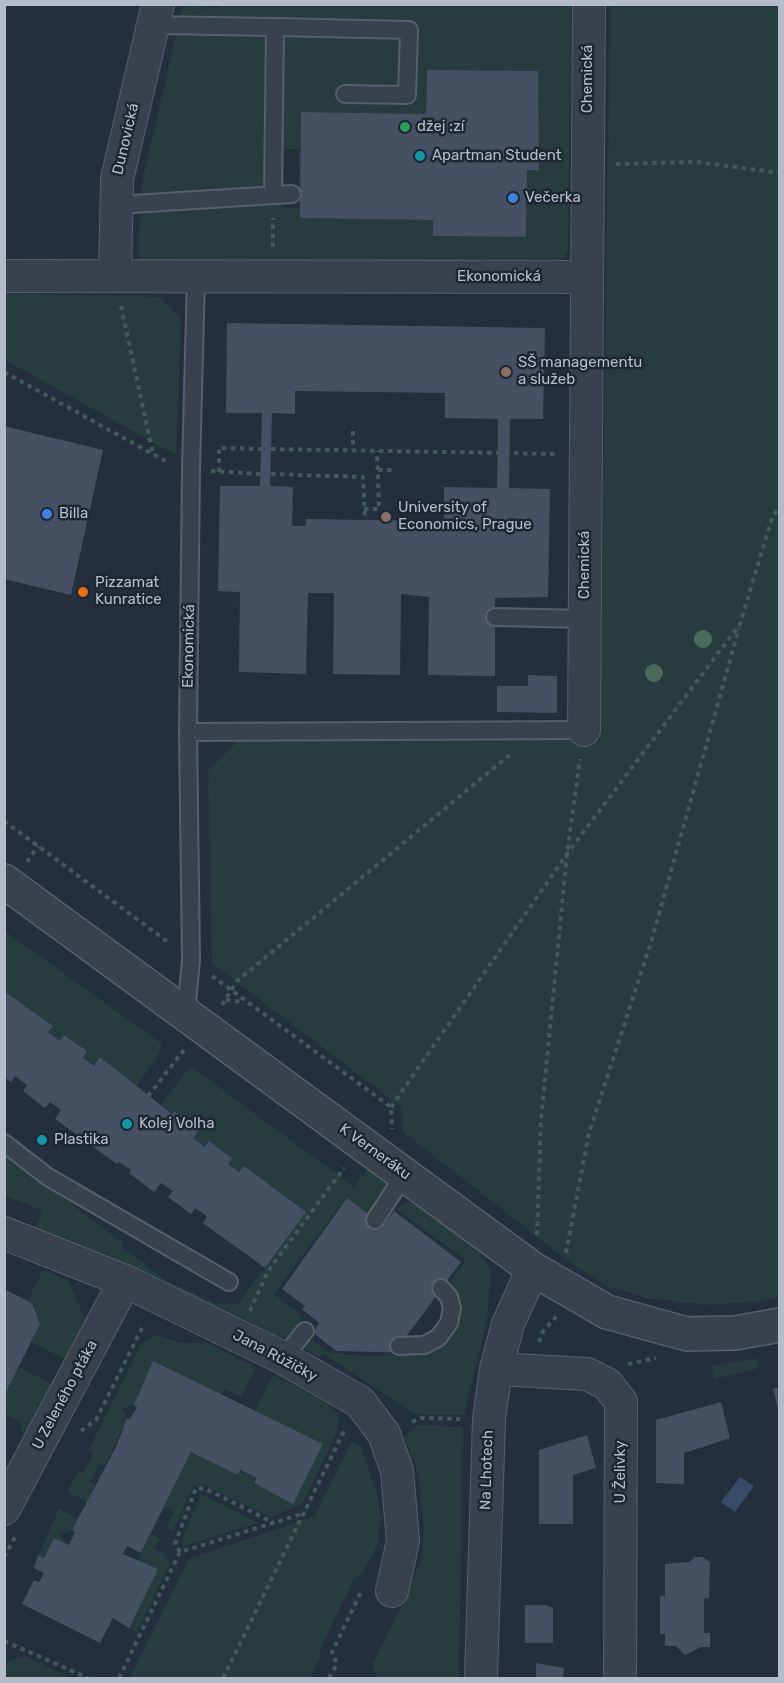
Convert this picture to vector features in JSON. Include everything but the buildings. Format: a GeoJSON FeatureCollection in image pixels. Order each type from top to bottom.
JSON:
{"type":"FeatureCollection","features":[{"type":"Feature","properties":{"kind":"street","name":"Chemická"},"geometry":{"type":"LineString","coordinates":[[584,730],[589,4]]}},
{"type":"Feature","properties":{"kind":"street","name":"Dunovická"},"geometry":{"type":"LineString","coordinates":[[115,276],[117,178],[155,15]]}},
{"type":"Feature","properties":{"kind":"street","name":"Ekonomická"},"geometry":{"type":"LineString","coordinates":[[4,276],[587,277]]}},
{"type":"Feature","properties":{"kind":"street","name":"K Verneráku"},"geometry":{"type":"LineString","coordinates":[[4,880],[186,1014],[384,1143],[405,1174],[533,1269],[607,1312],[687,1334],[735,1333],[780,1325]]}},
{"type":"Feature","properties":{"kind":"street","name":"Jana Růžičky"},"geometry":{"type":"LineString","coordinates":[[4,1233],[125,1281],[283,1358],[360,1402],[384,1434],[397,1471],[403,1541],[393,1591]]}},
{"type":"Feature","properties":{"kind":"street","name":"Na Lhotech"},"geometry":{"type":"LineString","coordinates":[[480,1678],[489,1419],[495,1370],[508,1324],[533,1269]]}},
{"type":"Feature","properties":{"kind":"street","name":"U Zeleného ptáka"},"geometry":{"type":"LineString","coordinates":[[4,1509],[125,1281]]}},
{"type":"Feature","properties":{"kind":"street","name":"U Želivky"},"geometry":{"type":"LineString","coordinates":[[495,1370],[587,1374],[608,1384],[621,1402],[620,1678]]}},
{"type":"Feature","properties":{"kind":"lane"},"geometry":{"type":"LineString","coordinates":[[155,15],[275,27],[409,30],[407,95],[345,94]]}},
{"type":"Feature","properties":{"kind":"lane"},"geometry":{"type":"LineString","coordinates":[[273,195],[275,27]]}},
{"type":"Feature","properties":{"kind":"lane"},"geometry":{"type":"LineString","coordinates":[[116,206],[292,194]]}},
{"type":"Feature","properties":{"kind":"lane","name":"Ekonomická"},"geometry":{"type":"LineString","coordinates":[[186,1014],[191,960],[188,732],[190,469],[196,278]]}},
{"type":"Feature","properties":{"kind":"lane"},"geometry":{"type":"LineString","coordinates":[[495,617],[585,619]]}},
{"type":"Feature","properties":{"kind":"lane"},"geometry":{"type":"LineString","coordinates":[[188,732],[584,730]]}},
{"type":"Feature","properties":{"kind":"lane"},"geometry":{"type":"LineString","coordinates":[[4,1143],[48,1177],[229,1282]]}},
{"type":"Feature","properties":{"kind":"lane"},"geometry":{"type":"LineString","coordinates":[[375,1220],[405,1174]]}},
{"type":"Feature","properties":{"kind":"lane"},"geometry":{"type":"LineString","coordinates":[[399,1346],[424,1344],[438,1338],[449,1323],[452,1308],[449,1297],[441,1288]]}},
{"type":"Feature","properties":{"kind":"lane"},"geometry":{"type":"LineString","coordinates":[[283,1358],[305,1331]]}},
{"type":"Feature","properties":{"kind":"path"},"geometry":{"type":"LineString","coordinates":[[588,165],[697,162],[780,173]]}},
{"type":"Feature","properties":{"kind":"path"},"geometry":{"type":"LineString","coordinates":[[272,277],[273,195]]}},
{"type":"Feature","properties":{"kind":"path"},"geometry":{"type":"LineString","coordinates":[[115,276],[153,454]]}},
{"type":"Feature","properties":{"kind":"path"},"geometry":{"type":"LineString","coordinates":[[4,372],[179,468],[261,474]]}},
{"type":"Feature","properties":{"kind":"path"},"geometry":{"type":"LineString","coordinates":[[353,431],[353,450]]}},
{"type":"Feature","properties":{"kind":"path"},"geometry":{"type":"LineString","coordinates":[[219,472],[219,448],[261,449]]}},
{"type":"Feature","properties":{"kind":"path"},"geometry":{"type":"LineString","coordinates":[[271,449],[586,455]]}},
{"type":"Feature","properties":{"kind":"path"},"geometry":{"type":"LineString","coordinates":[[364,509],[379,509],[377,450]]}},
{"type":"Feature","properties":{"kind":"path"},"geometry":{"type":"LineString","coordinates":[[378,470],[393,470]]}},
{"type":"Feature","properties":{"kind":"path"},"geometry":{"type":"LineString","coordinates":[[271,474],[363,477],[365,520]]}},
{"type":"Feature","properties":{"kind":"path"},"geometry":{"type":"LineString","coordinates":[[566,1255],[589,1132],[652,939],[772,518],[780,506]]}},
{"type":"Feature","properties":{"kind":"path"},"geometry":{"type":"LineString","coordinates":[[238,1336],[268,1271],[345,1167],[360,1168],[384,1143],[391,1107],[567,854],[740,624]]}},
{"type":"Feature","properties":{"kind":"path"},"geometry":{"type":"LineString","coordinates":[[779,699],[780,726]]}},
{"type":"Feature","properties":{"kind":"path"},"geometry":{"type":"LineString","coordinates":[[246,1002],[226,1000],[237,981],[541,730]]}},
{"type":"Feature","properties":{"kind":"path"},"geometry":{"type":"LineString","coordinates":[[533,1269],[537,1244],[541,1119],[567,854],[584,730]]}},
{"type":"Feature","properties":{"kind":"path"},"geometry":{"type":"LineString","coordinates":[[4,821],[231,991],[391,1107]]}},
{"type":"Feature","properties":{"kind":"path"},"geometry":{"type":"LineString","coordinates":[[148,1096],[184,1050]]}},
{"type":"Feature","properties":{"kind":"path"},"geometry":{"type":"LineString","coordinates":[[587,1374],[657,1358],[687,1334]]}},
{"type":"Feature","properties":{"kind":"path"},"geometry":{"type":"LineString","coordinates":[[223,1678],[351,1418]]}},
{"type":"Feature","properties":{"kind":"path"},"geometry":{"type":"LineString","coordinates":[[417,1419],[470,1419]]}},
{"type":"Feature","properties":{"kind":"path"},"geometry":{"type":"LineString","coordinates":[[180,1552],[175,1544],[196,1488],[206,1489],[274,1522]]}},
{"type":"Feature","properties":{"kind":"path"},"geometry":{"type":"LineString","coordinates":[[119,1678],[180,1552],[305,1513]]}},
{"type":"Feature","properties":{"kind":"path"},"geometry":{"type":"LineString","coordinates":[[4,1641],[88,1678]]}},
{"type":"Feature","properties":{"kind":"green space"},"geometry":{"type":"Polygon","coordinates":[[[220,4],[571,5],[568,250],[563,259],[552,265],[140,260],[138,248],[143,178],[183,5],[219,8],[220,4]],[[427,70],[426,114],[301,112],[300,218],[433,220],[433,236],[526,237],[527,170],[539,170],[538,71],[427,70]],[[299,149],[284,150],[284,208],[299,208],[299,149]]]}},
{"type":"Feature","properties":{"kind":"green space"},"geometry":{"type":"Polygon","coordinates":[[[610,5],[779,5],[779,1297],[761,1301],[710,1305],[647,1298],[606,1286],[572,1264],[402,1131],[401,1107],[212,963],[208,771],[241,738],[600,741],[610,5]]]}},
{"type":"Feature","properties":{"kind":"green space"},"geometry":{"type":"Polygon","coordinates":[[[5,293],[160,297],[181,319],[176,455],[5,360],[5,293]]]}},
{"type":"Feature","properties":{"kind":"green space"},"geometry":{"type":"Polygon","coordinates":[[[5,931],[162,1044],[158,1056],[136,1087],[101,1057],[94,1066],[83,1058],[87,1051],[65,1035],[60,1041],[48,1032],[52,1026],[5,991],[5,931]]]}},
{"type":"Feature","properties":{"kind":"green space"},"geometry":{"type":"Polygon","coordinates":[[[192,1067],[354,1187],[370,1166],[386,1177],[388,1191],[371,1216],[345,1199],[274,1294],[304,1318],[290,1335],[283,1338],[274,1337],[35,1230],[42,1210],[5,1196],[4,1154],[123,1243],[121,1246],[165,1280],[217,1304],[238,1304],[306,1212],[244,1166],[239,1172],[228,1164],[232,1157],[210,1141],[205,1147],[193,1138],[199,1129],[161,1105],[183,1075],[192,1067]]]}},
{"type":"Feature","properties":{"kind":"green space"},"geometry":{"type":"Polygon","coordinates":[[[407,1202],[420,1202],[472,1241],[491,1271],[486,1325],[464,1415],[414,1414],[323,1353],[319,1357],[306,1350],[304,1346],[308,1336],[329,1353],[368,1356],[421,1355],[440,1347],[454,1331],[460,1318],[460,1305],[449,1283],[466,1260],[396,1209],[407,1202]]]}},
{"type":"Feature","properties":{"kind":"green space"},"geometry":{"type":"Polygon","coordinates":[[[43,1270],[69,1281],[85,1320],[66,1360],[31,1342],[40,1324],[33,1303],[28,1300],[43,1270]]]}},
{"type":"Feature","properties":{"kind":"green space"},"geometry":{"type":"Polygon","coordinates":[[[157,1335],[180,1343],[204,1342],[256,1367],[241,1397],[224,1389],[221,1396],[153,1362],[134,1405],[123,1408],[127,1418],[105,1466],[99,1464],[90,1482],[95,1485],[87,1502],[70,1493],[69,1488],[78,1471],[83,1473],[93,1454],[88,1451],[141,1344],[157,1335]]]}},
{"type":"Feature","properties":{"kind":"green space"},"geometry":{"type":"Polygon","coordinates":[[[757,1358],[757,1369],[714,1379],[712,1366],[757,1358]]]}},
{"type":"Feature","properties":{"kind":"green space"},"geometry":{"type":"Polygon","coordinates":[[[19,1367],[54,1385],[25,1441],[19,1422],[5,1414],[4,1396],[19,1367]]]}},
{"type":"Feature","properties":{"kind":"green space"},"geometry":{"type":"Polygon","coordinates":[[[273,1375],[323,1400],[336,1411],[339,1421],[337,1432],[302,1504],[271,1517],[206,1486],[194,1485],[173,1532],[166,1529],[174,1512],[164,1507],[191,1452],[257,1478],[254,1483],[293,1503],[323,1444],[254,1413],[273,1375]]]}},
{"type":"Feature","properties":{"kind":"green space"},"geometry":{"type":"Polygon","coordinates":[[[418,1425],[463,1427],[459,1678],[378,1678],[372,1666],[405,1599],[422,1557],[424,1525],[421,1495],[416,1466],[404,1436],[418,1425]]]}},
{"type":"Feature","properties":{"kind":"green space"},"geometry":{"type":"Polygon","coordinates":[[[352,1441],[361,1446],[377,1493],[381,1519],[378,1544],[362,1574],[354,1579],[320,1650],[320,1659],[310,1678],[130,1678],[189,1559],[315,1516],[352,1441]]]}},
{"type":"Feature","properties":{"kind":"green space"},"geometry":{"type":"Polygon","coordinates":[[[201,1494],[258,1523],[183,1546],[181,1542],[201,1494]]]}},
{"type":"Feature","properties":{"kind":"green space"},"geometry":{"type":"Polygon","coordinates":[[[59,1509],[78,1519],[72,1530],[61,1534],[65,1544],[54,1538],[44,1558],[38,1555],[59,1509]]]}},
{"type":"Feature","properties":{"kind":"green space"},"geometry":{"type":"Polygon","coordinates":[[[151,1534],[160,1539],[155,1548],[166,1556],[170,1564],[137,1632],[129,1628],[133,1615],[158,1569],[138,1561],[151,1534]]]}},
{"type":"Feature","properties":{"kind":"green space"},"geometry":{"type":"Polygon","coordinates":[[[25,1656],[72,1678],[11,1678],[5,1675],[5,1663],[25,1656]]]}},
{"type":"Feature","properties":{"kind":"water"},"geometry":{"type":"Polygon","coordinates":[[[740,1477],[754,1486],[735,1512],[721,1502],[740,1477]]]}},
{"type":"Feature","properties":{"kind":"place","name":"džej :zí"},"geometry":{"type":"Point","coordinates":[405,127]}},
{"type":"Feature","properties":{"kind":"place","name":"Apartman Student"},"geometry":{"type":"Point","coordinates":[420,156]}},
{"type":"Feature","properties":{"kind":"place","name":"Večerka"},"geometry":{"type":"Point","coordinates":[513,198]}},
{"type":"Feature","properties":{"kind":"place","name":"SŠ managementu a služeb"},"geometry":{"type":"Point","coordinates":[506,372]}},
{"type":"Feature","properties":{"kind":"place","name":"Billa"},"geometry":{"type":"Point","coordinates":[47,514]}},
{"type":"Feature","properties":{"kind":"place","name":"University of Economics, Prague"},"geometry":{"type":"Point","coordinates":[386,517]}},
{"type":"Feature","properties":{"kind":"place","name":"Pizzamat Kunratice"},"geometry":{"type":"Point","coordinates":[83,592]}},
{"type":"Feature","properties":{"kind":"place","name":"Kolej Volha"},"geometry":{"type":"Point","coordinates":[127,1124]}},
{"type":"Feature","properties":{"kind":"place","name":"Plastika"},"geometry":{"type":"Point","coordinates":[42,1140]}}]}
